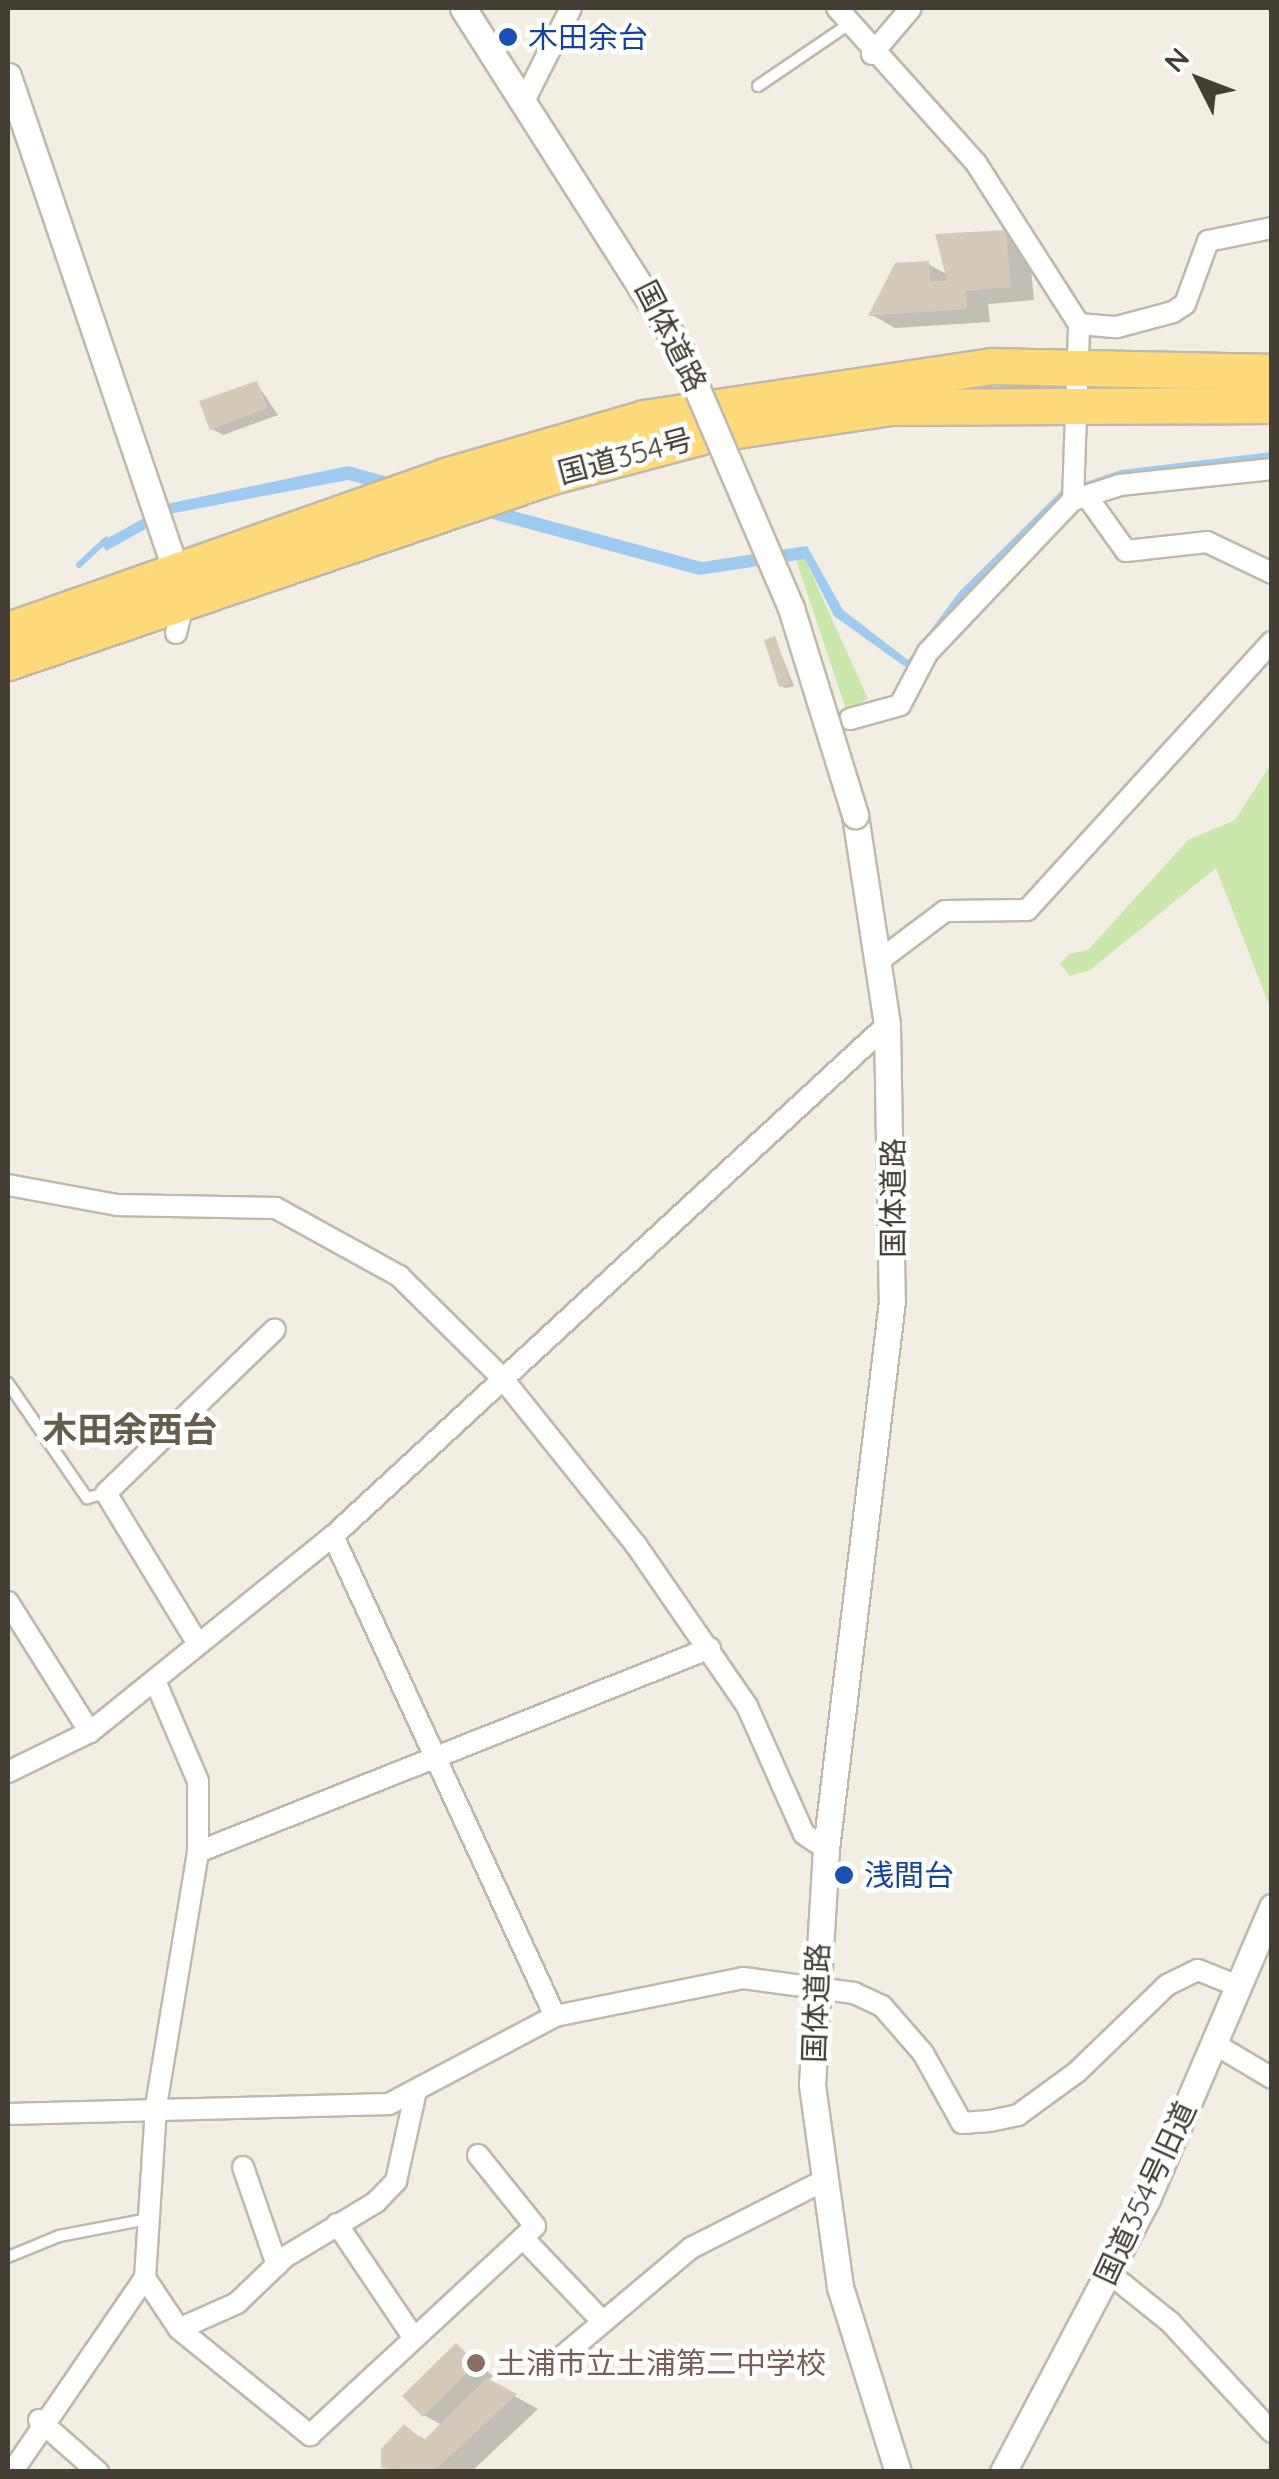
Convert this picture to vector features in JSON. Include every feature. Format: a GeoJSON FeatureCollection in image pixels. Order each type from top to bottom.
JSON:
{"type":"FeatureCollection","features":[{"type":"Feature","properties":{"kind":"highway","name":"国道354号"},"geometry":{"type":"LineString","coordinates":[[8,662],[179,602],[644,418],[886,376],[1080,382],[1272,372]]}},
{"type":"Feature","properties":{"kind":"highway","name":"国道354号"},"geometry":{"type":"LineString","coordinates":[[1080,382],[1272,405]]}},
{"type":"Feature","properties":{"kind":"highway","name":"国道354号"},"geometry":{"type":"LineString","coordinates":[[8,630],[179,602]]}},
{"type":"Feature","properties":{"kind":"street","name":"国体道路"},"geometry":{"type":"LineString","coordinates":[[462,8],[526,98],[680,348],[791,608],[855,815],[887,1024],[892,1301],[826,1849],[814,1986],[822,2181],[840,2287],[898,2472]]}},
{"type":"Feature","properties":{"kind":"street"},"geometry":{"type":"LineString","coordinates":[[526,98],[571,8]]}},
{"type":"Feature","properties":{"kind":"street"},"geometry":{"type":"LineString","coordinates":[[872,54],[911,8]]}},
{"type":"Feature","properties":{"kind":"street"},"geometry":{"type":"LineString","coordinates":[[843,16],[872,54],[976,164],[1079,324],[1081,499],[1126,552],[1207,542],[1272,573]]}},
{"type":"Feature","properties":{"kind":"street"},"geometry":{"type":"LineString","coordinates":[[8,76],[179,602]]}},
{"type":"Feature","properties":{"kind":"street"},"geometry":{"type":"LineString","coordinates":[[1079,324],[1118,327],[1173,312],[1185,304],[1208,240],[1272,228]]}},
{"type":"Feature","properties":{"kind":"street"},"geometry":{"type":"LineString","coordinates":[[850,719],[900,706],[928,652],[1081,499],[1120,486],[1272,469]]}},
{"type":"Feature","properties":{"kind":"street"},"geometry":{"type":"LineString","coordinates":[[880,960],[945,912],[1027,910],[1272,642]]}},
{"type":"Feature","properties":{"kind":"street"},"geometry":{"type":"LineString","coordinates":[[8,1772],[90,1732],[156,1683],[195,1639],[332,1536],[887,1024]]}},
{"type":"Feature","properties":{"kind":"street"},"geometry":{"type":"LineString","coordinates":[[8,1185],[117,1205],[276,1208],[399,1276],[504,1379],[710,1648],[747,1706],[804,1834],[826,1849]]}},
{"type":"Feature","properties":{"kind":"street"},"geometry":{"type":"LineString","coordinates":[[195,1639],[106,1492],[274,1329]]}},
{"type":"Feature","properties":{"kind":"street"},"geometry":{"type":"LineString","coordinates":[[332,1536],[554,2016]]}},
{"type":"Feature","properties":{"kind":"street"},"geometry":{"type":"LineString","coordinates":[[8,1602],[90,1732]]}},
{"type":"Feature","properties":{"kind":"street"},"geometry":{"type":"LineString","coordinates":[[198,1852],[710,1648]]}},
{"type":"Feature","properties":{"kind":"street"},"geometry":{"type":"LineString","coordinates":[[156,1683],[198,1781],[198,1852],[156,2106],[143,2220],[145,2278],[180,2330],[310,2436],[536,2226],[478,2155]]}},
{"type":"Feature","properties":{"kind":"street","name":"国道354号旧道"},"geometry":{"type":"LineString","coordinates":[[1006,2470],[1108,2273],[1272,1907]]}},
{"type":"Feature","properties":{"kind":"street"},"geometry":{"type":"LineString","coordinates":[[8,2114],[156,2106],[352,2108],[415,2095],[554,2016],[743,1978],[814,1986],[882,2006],[923,2053],[962,2123],[1018,2115],[1077,2072],[1130,2015],[1198,1970],[1238,1986]]}},
{"type":"Feature","properties":{"kind":"street"},"geometry":{"type":"LineString","coordinates":[[1214,2042],[1272,2078]]}},
{"type":"Feature","properties":{"kind":"street"},"geometry":{"type":"LineString","coordinates":[[180,2330],[237,2303],[277,2265],[396,2182],[415,2095]]}},
{"type":"Feature","properties":{"kind":"street"},"geometry":{"type":"LineString","coordinates":[[243,2167],[277,2265]]}},
{"type":"Feature","properties":{"kind":"street"},"geometry":{"type":"LineString","coordinates":[[558,2360],[691,2248],[822,2181]]}},
{"type":"Feature","properties":{"kind":"street"},"geometry":{"type":"LineString","coordinates":[[337,2224],[414,2338]]}},
{"type":"Feature","properties":{"kind":"street"},"geometry":{"type":"LineString","coordinates":[[523,2238],[603,2322]]}},
{"type":"Feature","properties":{"kind":"street"},"geometry":{"type":"LineString","coordinates":[[1108,2273],[1170,2322],[1272,2432]]}},
{"type":"Feature","properties":{"kind":"street"},"geometry":{"type":"LineString","coordinates":[[12,2472],[39,2420],[145,2278]]}},
{"type":"Feature","properties":{"kind":"street"},"geometry":{"type":"LineString","coordinates":[[39,2420],[98,2472]]}},
{"type":"Feature","properties":{"kind":"lane"},"geometry":{"type":"LineString","coordinates":[[758,86],[843,16]]}},
{"type":"Feature","properties":{"kind":"lane"},"geometry":{"type":"LineString","coordinates":[[8,1383],[87,1498],[106,1492]]}},
{"type":"Feature","properties":{"kind":"lane"},"geometry":{"type":"LineString","coordinates":[[8,2257],[59,2236],[143,2220]]}},
{"type":"Feature","properties":{"kind":"green space"},"geometry":{"type":"Polygon","coordinates":[[[805,559],[868,699],[846,709],[796,560],[805,559]]]}},
{"type":"Feature","properties":{"kind":"green space"},"geometry":{"type":"Polygon","coordinates":[[[1271,764],[1271,1010],[1216,868],[1090,970],[1070,976],[1060,964],[1069,954],[1088,950],[1188,840],[1235,820],[1271,764]]]}},
{"type":"Feature","properties":{"kind":"water"},"geometry":{"type":"Polygon","coordinates":[[[1271,452],[1271,463],[1081,492],[911,671],[834,616],[805,559],[699,575],[348,480],[174,513],[106,551],[101,542],[171,503],[348,466],[702,562],[807,546],[843,610],[908,660],[960,591],[1062,490],[1121,470],[1271,452]]]}},
{"type":"Feature","properties":{"kind":"building"},"geometry":{"type":"Polygon","coordinates":[[[1006,230],[1011,287],[966,291],[967,309],[868,316],[895,263],[929,261],[930,281],[947,281],[935,234],[1006,230]]]}},
{"type":"Feature","properties":{"kind":"building"},"geometry":{"type":"Polygon","coordinates":[[[257,381],[268,408],[210,430],[199,401],[257,381]]]}},
{"type":"Feature","properties":{"kind":"building"},"geometry":{"type":"Polygon","coordinates":[[[775,636],[791,684],[779,687],[764,640],[775,636]]]}},
{"type":"Feature","properties":{"kind":"building"},"geometry":{"type":"Polygon","coordinates":[[[456,2343],[477,2364],[423,2417],[402,2396],[456,2343]]]}},
{"type":"Feature","properties":{"kind":"building"},"geometry":{"type":"Polygon","coordinates":[[[487,2378],[517,2394],[433,2472],[381,2468],[381,2449],[404,2424],[423,2441],[487,2378]]]}},
{"type":"Feature","properties":{"kind":"waterway"},"geometry":{"type":"LineString","coordinates":[[79,565],[106,540]]}},
{"type":"Feature","properties":{"kind":"place","name":"木田余台"},"geometry":{"type":"Point","coordinates":[508,37]}},
{"type":"Feature","properties":{"kind":"place","name":"浅間台"},"geometry":{"type":"Point","coordinates":[844,1875]}},
{"type":"Feature","properties":{"kind":"place","name":"土浦市立土浦第二中学校"},"geometry":{"type":"Point","coordinates":[476,2363]}},
{"type":"Feature","properties":{"kind":"district","name":"木田余西台"},"geometry":{"type":"Point","coordinates":[130,1429]}}]}
